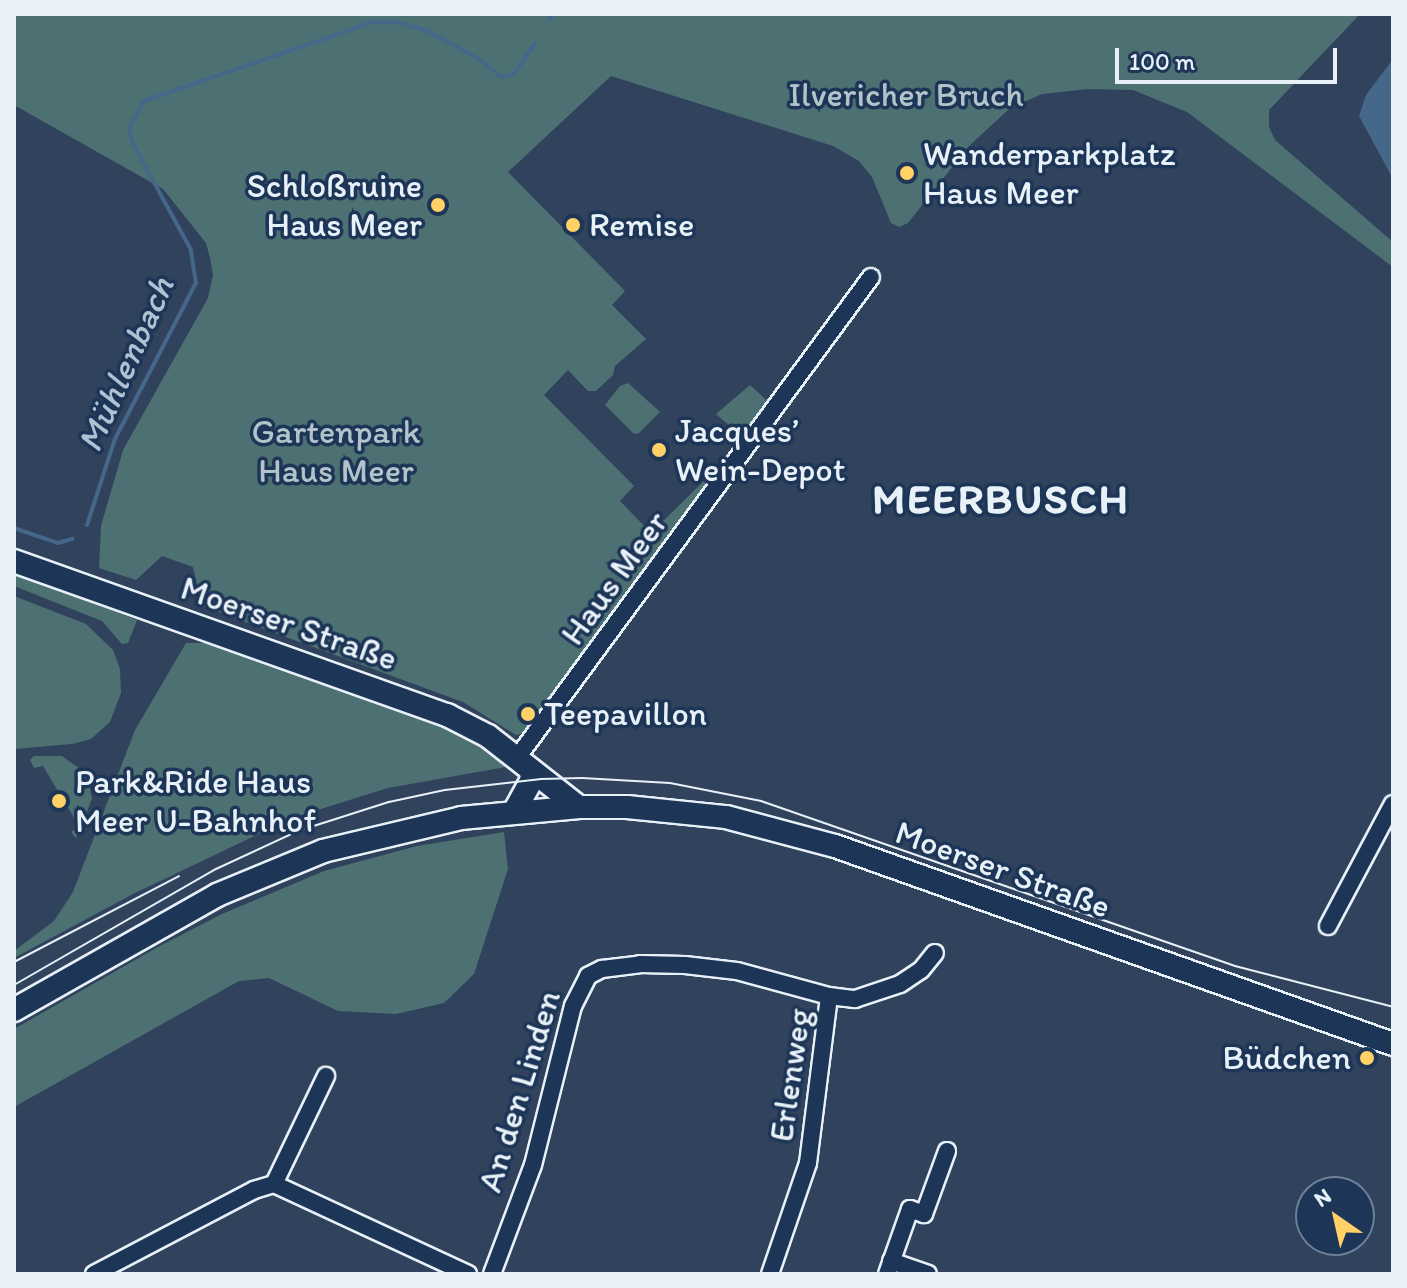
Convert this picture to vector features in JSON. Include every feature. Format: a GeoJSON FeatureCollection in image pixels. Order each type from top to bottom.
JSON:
{"type":"FeatureCollection","features":[{"type":"Feature","properties":{"kind":"main road","name":"Moerser Straße"},"geometry":{"type":"LineString","coordinates":[[14,561],[166,618],[403,697],[467,724],[579,807]]}},
{"type":"Feature","properties":{"kind":"main road"},"geometry":{"type":"LineString","coordinates":[[514,812],[532,780],[524,764]]}},
{"type":"Feature","properties":{"kind":"main road","name":"Moerser Straße"},"geometry":{"type":"LineString","coordinates":[[14,1010],[217,895],[271,871],[378,836],[514,812],[579,807],[677,810],[776,828],[960,888],[1393,1044]]}},
{"type":"Feature","properties":{"kind":"street","name":"Haus Meer"},"geometry":{"type":"LineString","coordinates":[[524,764],[871,277]]}},
{"type":"Feature","properties":{"kind":"street"},"geometry":{"type":"LineString","coordinates":[[1328,926],[1393,804]]}},
{"type":"Feature","properties":{"kind":"street","name":"Erlenweg"},"geometry":{"type":"LineString","coordinates":[[770,1274],[808,1163],[829,996],[855,999],[874,996],[910,977],[935,953]]}},
{"type":"Feature","properties":{"kind":"street","name":"An den Linden"},"geometry":{"type":"LineString","coordinates":[[492,1274],[533,1165],[573,1006],[588,976],[602,969],[640,964],[685,965],[737,971],[829,996]]}},
{"type":"Feature","properties":{"kind":"street"},"geometry":{"type":"LineString","coordinates":[[274,1184],[326,1076]]}},
{"type":"Feature","properties":{"kind":"street"},"geometry":{"type":"LineString","coordinates":[[928,1274],[889,1268],[910,1209],[924,1214],[947,1151]]}},
{"type":"Feature","properties":{"kind":"street"},"geometry":{"type":"LineString","coordinates":[[94,1274],[254,1190],[274,1184],[468,1274]]}},
{"type":"Feature","properties":{"kind":"green space","name":"Gartenpark Haus Meer"},"geometry":{"type":"Polygon","coordinates":[[[14,14],[1360,14],[1269,110],[1269,127],[1275,140],[1393,242],[1393,267],[1187,112],[1133,90],[1088,89],[1042,94],[1009,109],[968,147],[908,223],[899,227],[891,223],[872,177],[859,161],[833,146],[611,76],[508,172],[625,291],[612,305],[646,339],[615,366],[613,375],[596,391],[588,391],[568,370],[544,395],[634,486],[620,501],[651,533],[710,475],[720,481],[532,731],[516,735],[463,702],[202,606],[193,567],[162,556],[136,580],[99,568],[101,526],[123,450],[208,298],[213,275],[206,243],[163,189],[14,105],[14,14]]]}},
{"type":"Feature","properties":{"kind":"green space"},"geometry":{"type":"Polygon","coordinates":[[[628,383],[660,412],[638,434],[633,433],[605,405],[620,386],[628,383]]]}},
{"type":"Feature","properties":{"kind":"green space"},"geometry":{"type":"Polygon","coordinates":[[[750,385],[772,405],[745,439],[716,414],[750,385]]]}},
{"type":"Feature","properties":{"kind":"green space"},"geometry":{"type":"Polygon","coordinates":[[[14,573],[137,620],[128,643],[122,644],[102,621],[14,586],[14,573]]]}},
{"type":"Feature","properties":{"kind":"green space"},"geometry":{"type":"Polygon","coordinates":[[[14,596],[86,624],[113,650],[120,669],[121,693],[110,722],[91,739],[72,744],[14,749],[14,596]]]}},
{"type":"Feature","properties":{"kind":"green space"},"geometry":{"type":"Polygon","coordinates":[[[186,643],[204,643],[401,707],[471,736],[512,766],[388,788],[292,818],[133,894],[14,958],[14,951],[54,921],[73,892],[135,730],[186,643]]]}},
{"type":"Feature","properties":{"kind":"green space"},"geometry":{"type":"Polygon","coordinates":[[[34,756],[62,756],[87,774],[92,799],[76,838],[71,832],[79,826],[43,766],[34,768],[30,760],[34,756]]]}},
{"type":"Feature","properties":{"kind":"green space"},"geometry":{"type":"Polygon","coordinates":[[[504,832],[508,869],[474,974],[444,1003],[396,1014],[338,1011],[269,978],[239,981],[14,1107],[14,1029],[158,947],[222,914],[324,871],[417,846],[504,832]]]}},
{"type":"Feature","properties":{"kind":"water"},"geometry":{"type":"Polygon","coordinates":[[[1393,59],[1393,179],[1359,116],[1366,95],[1393,59]]]}},
{"type":"Feature","properties":{"kind":"waterway"},"geometry":{"type":"LineString","coordinates":[[549,19],[553,14]]}},
{"type":"Feature","properties":{"kind":"waterway","name":"Mühlenbach"},"geometry":{"type":"LineString","coordinates":[[87,525],[115,439],[196,283],[191,250],[133,144],[129,128],[144,101],[373,22],[395,22],[428,31],[477,58],[502,77],[514,74],[535,43]]}},
{"type":"Feature","properties":{"kind":"waterway"},"geometry":{"type":"LineString","coordinates":[[14,528],[58,543],[72,539]]}},
{"type":"Feature","properties":{"kind":"tram line"},"geometry":{"type":"LineString","coordinates":[[14,985],[216,869],[298,831],[389,802],[445,790],[541,779],[582,778],[670,783],[761,801],[1235,966],[1393,1007]]}},
{"type":"Feature","properties":{"kind":"tram line"},"geometry":{"type":"LineString","coordinates":[[14,962],[179,876]]}},
{"type":"Feature","properties":{"kind":"place","name":"Wanderparkplatz Haus Meer"},"geometry":{"type":"Point","coordinates":[907,173]}},
{"type":"Feature","properties":{"kind":"place","name":"Schloßruine Haus Meer"},"geometry":{"type":"Point","coordinates":[438,205]}},
{"type":"Feature","properties":{"kind":"place","name":"Remise"},"geometry":{"type":"Point","coordinates":[573,225]}},
{"type":"Feature","properties":{"kind":"place","name":"Jacques’ Wein-Depot"},"geometry":{"type":"Point","coordinates":[659,450]}},
{"type":"Feature","properties":{"kind":"place","name":"Teepavillon"},"geometry":{"type":"Point","coordinates":[528,714]}},
{"type":"Feature","properties":{"kind":"place","name":"Park&Ride Haus Meer U-Bahnhof"},"geometry":{"type":"Point","coordinates":[59,801]}},
{"type":"Feature","properties":{"kind":"place","name":"Büdchen"},"geometry":{"type":"Point","coordinates":[1367,1058]}},
{"type":"Feature","properties":{"kind":"district","name":"MEERBUSCH"},"geometry":{"type":"Point","coordinates":[1001,499]}},
{"type":"Feature","properties":{"kind":"park label","name":"Ilvericher Bruch"},"geometry":{"type":"Point","coordinates":[906,95]}}]}
